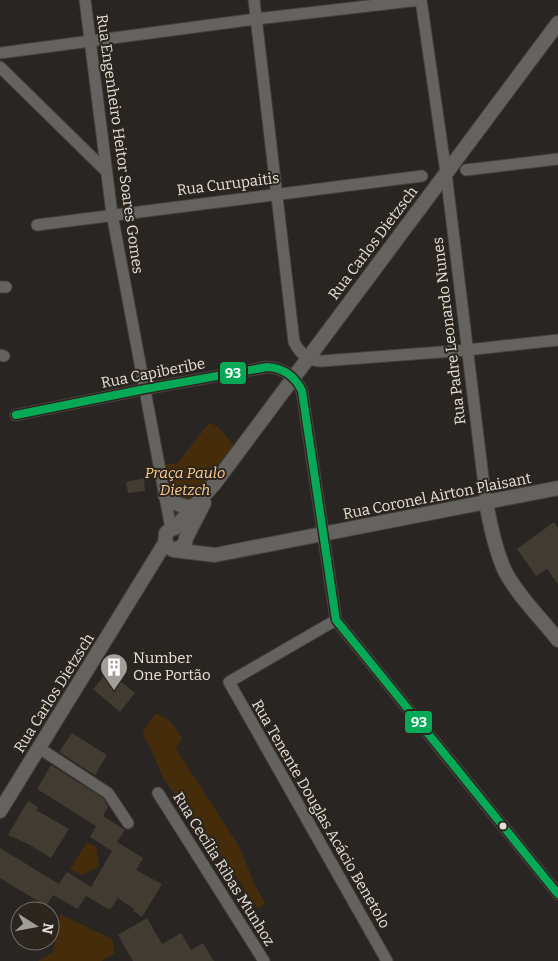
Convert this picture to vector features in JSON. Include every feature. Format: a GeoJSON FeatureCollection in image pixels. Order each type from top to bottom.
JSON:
{"type":"FeatureCollection","features":[{"type":"Feature","properties":{"kind":"street","name":"Rua Engenheiro Heitor Soares Gomes"},"geometry":{"type":"LineString","coordinates":[[85,0],[112,214],[165,495],[173,528]]}},
{"type":"Feature","properties":{"kind":"street"},"geometry":{"type":"LineString","coordinates":[[254,0],[294,342],[300,353],[308,358],[322,362],[467,350],[558,340]]}},
{"type":"Feature","properties":{"kind":"street"},"geometry":{"type":"LineString","coordinates":[[0,53],[256,19],[421,0]]}},
{"type":"Feature","properties":{"kind":"street","name":"Rua Padre Leonardo Nunes"},"geometry":{"type":"LineString","coordinates":[[421,0],[446,173],[486,502],[493,537],[505,570],[518,590],[558,640]]}},
{"type":"Feature","properties":{"kind":"street","name":"Rua Carlos Dietzsch"},"geometry":{"type":"LineString","coordinates":[[171,548],[164,536],[194,507],[215,483],[558,23]]}},
{"type":"Feature","properties":{"kind":"street"},"geometry":{"type":"LineString","coordinates":[[0,67],[106,171]]}},
{"type":"Feature","properties":{"kind":"street"},"geometry":{"type":"LineString","coordinates":[[466,170],[558,159]]}},
{"type":"Feature","properties":{"kind":"street","name":"Rua Curupaitis"},"geometry":{"type":"LineString","coordinates":[[37,225],[422,176]]}},
{"type":"Feature","properties":{"kind":"street","name":"Rua Capiberibe"},"geometry":{"type":"LineString","coordinates":[[16,415],[267,367],[279,369],[293,378]]}},
{"type":"Feature","properties":{"kind":"street"},"geometry":{"type":"LineString","coordinates":[[293,378],[302,391],[336,620],[558,894]]}},
{"type":"Feature","properties":{"kind":"street","name":"Rua Carlos Dietzsch"},"geometry":{"type":"LineString","coordinates":[[0,811],[136,592],[171,548],[183,547],[215,483]]}},
{"type":"Feature","properties":{"kind":"street","name":"Rua Coronel Airton Plaisant"},"geometry":{"type":"LineString","coordinates":[[171,548],[215,556],[558,488]]}},
{"type":"Feature","properties":{"kind":"street"},"geometry":{"type":"LineString","coordinates":[[165,495],[180,505],[194,507]]}},
{"type":"Feature","properties":{"kind":"street"},"geometry":{"type":"LineString","coordinates":[[173,528],[182,531],[186,538],[204,554]]}},
{"type":"Feature","properties":{"kind":"street","name":"Rua Tenente Douglas Acácio Benetolo"},"geometry":{"type":"LineString","coordinates":[[336,620],[229,682],[386,961]]}},
{"type":"Feature","properties":{"kind":"street"},"geometry":{"type":"LineString","coordinates":[[39,748],[108,794],[128,822]]}},
{"type":"Feature","properties":{"kind":"street","name":"Rua Cecília Ribas Munhoz"},"geometry":{"type":"LineString","coordinates":[[158,792],[264,961]]}},
{"type":"Feature","properties":{"kind":"green space","name":"Praça Paulo Dietzch"},"geometry":{"type":"Polygon","coordinates":[[[209,423],[217,426],[234,445],[175,526],[163,464],[177,464],[209,423]]]}},
{"type":"Feature","properties":{"kind":"green space"},"geometry":{"type":"Polygon","coordinates":[[[156,713],[170,721],[182,738],[176,749],[239,846],[255,885],[265,903],[258,909],[226,862],[163,778],[142,733],[156,713]]]}},
{"type":"Feature","properties":{"kind":"green space"},"geometry":{"type":"Polygon","coordinates":[[[87,842],[96,847],[99,865],[96,869],[81,875],[70,869],[87,842]]]}},
{"type":"Feature","properties":{"kind":"green space"},"geometry":{"type":"Polygon","coordinates":[[[60,914],[112,939],[115,953],[102,961],[38,961],[53,952],[60,951],[60,914]]]}},
{"type":"Feature","properties":{"kind":"building"},"geometry":{"type":"Polygon","coordinates":[[[144,478],[145,491],[128,493],[126,482],[144,478]]]}},
{"type":"Feature","properties":{"kind":"building"},"geometry":{"type":"Polygon","coordinates":[[[554,522],[558,528],[558,584],[547,569],[536,576],[517,549],[554,522]]]}},
{"type":"Feature","properties":{"kind":"building","name":"Number One Portão"},"geometry":{"type":"Polygon","coordinates":[[[108,671],[135,693],[120,712],[93,689],[108,671]]]}},
{"type":"Feature","properties":{"kind":"building"},"geometry":{"type":"Polygon","coordinates":[[[72,733],[107,755],[95,775],[59,752],[72,733]]]}},
{"type":"Feature","properties":{"kind":"building"},"geometry":{"type":"Polygon","coordinates":[[[51,765],[103,798],[108,807],[103,816],[125,830],[117,842],[143,858],[136,870],[162,884],[142,917],[118,898],[110,910],[86,896],[78,909],[53,895],[49,901],[38,901],[0,878],[0,848],[59,884],[67,872],[91,887],[112,851],[90,837],[96,826],[37,789],[51,765]]]}},
{"type":"Feature","properties":{"kind":"building"},"geometry":{"type":"Polygon","coordinates":[[[28,801],[38,807],[36,810],[69,829],[51,858],[8,835],[28,801]]]}},
{"type":"Feature","properties":{"kind":"building"},"geometry":{"type":"Polygon","coordinates":[[[147,918],[162,944],[181,933],[191,950],[203,943],[214,961],[133,961],[118,935],[147,918]]]}},
{"type":"Feature","properties":{"kind":"transit line","name":"93"},"geometry":{"type":"LineString","coordinates":[[16,415],[267,367],[279,369],[292,377],[302,391],[336,620],[558,894]]}},
{"type":"Feature","properties":{"kind":"place","name":"Number One Portão"},"geometry":{"type":"Point","coordinates":[114,691]}}]}
